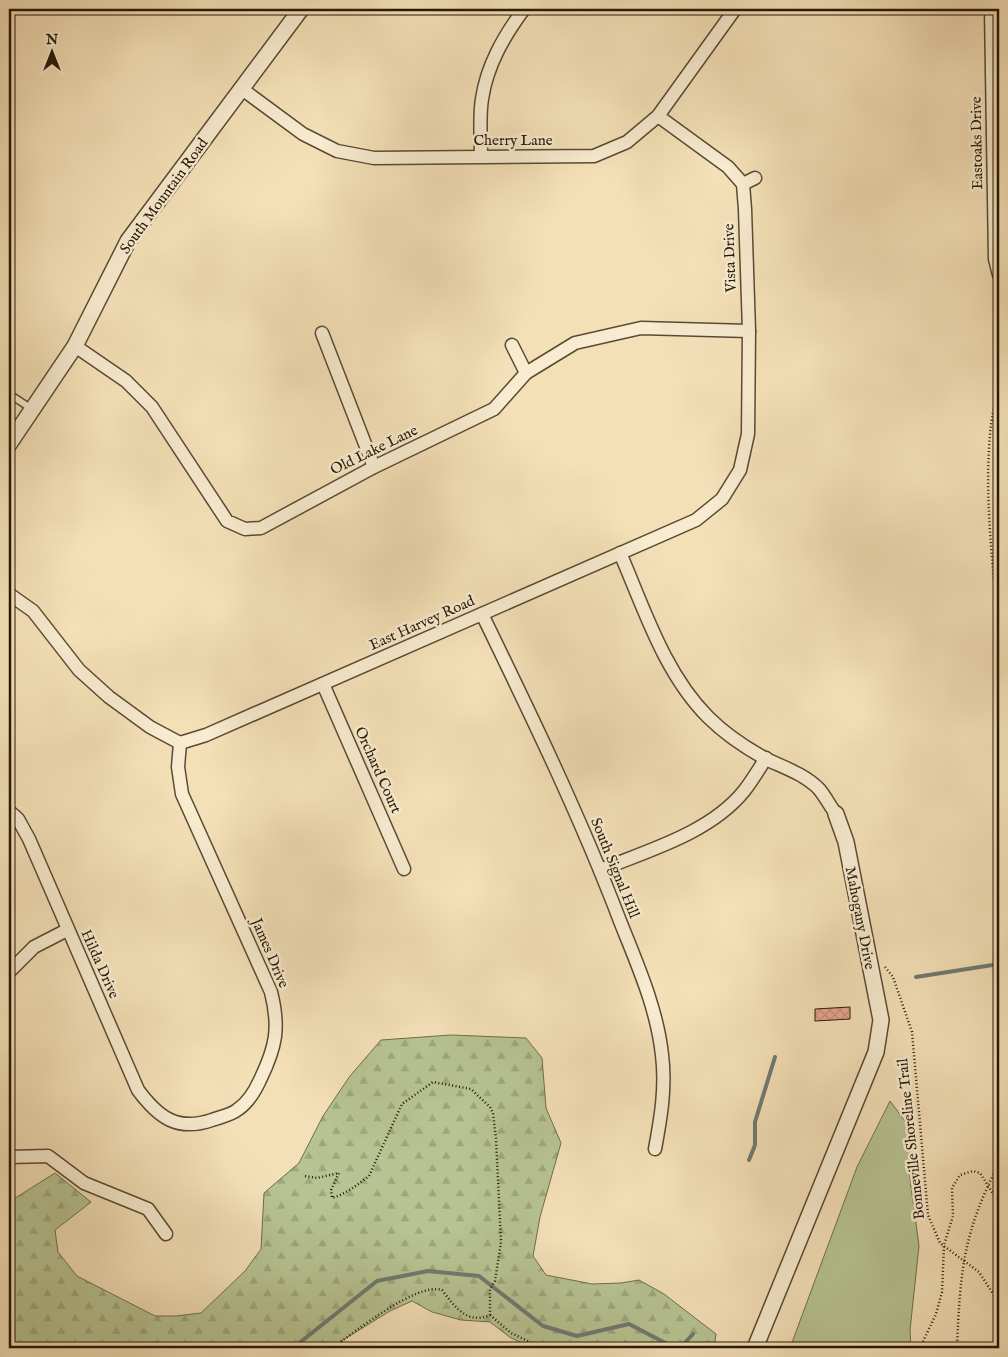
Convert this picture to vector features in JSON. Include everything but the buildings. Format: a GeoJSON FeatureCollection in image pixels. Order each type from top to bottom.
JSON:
{"type":"FeatureCollection","features":[{"type":"Feature","properties":{"kind":"street"},"geometry":{"type":"LineString","coordinates":[[481,156],[481,100],[487,74],[498,49],[524,9]]}},
{"type":"Feature","properties":{"kind":"street","name":"Cherry Lane"},"geometry":{"type":"LineString","coordinates":[[242,89],[303,134],[337,151],[374,158],[594,156],[627,142],[658,116],[736,9]]}},
{"type":"Feature","properties":{"kind":"street","name":"Eastoaks Drive"},"geometry":{"type":"LineString","coordinates":[[991,9],[995,259],[999,275]]}},
{"type":"Feature","properties":{"kind":"street","name":"South Mountain Road"},"geometry":{"type":"LineString","coordinates":[[9,444],[75,346],[128,241],[242,89],[294,11]]}},
{"type":"Feature","properties":{"kind":"street"},"geometry":{"type":"LineString","coordinates":[[658,116],[728,168],[743,184],[755,178]]}},
{"type":"Feature","properties":{"kind":"street","name":"Vista Drive"},"geometry":{"type":"LineString","coordinates":[[743,184],[749,331]]}},
{"type":"Feature","properties":{"kind":"street","name":"Old Lake Lane"},"geometry":{"type":"LineString","coordinates":[[75,346],[126,381],[152,407],[228,521],[245,529],[261,528],[374,467],[494,409],[526,373],[575,343],[641,328],[749,331]]}},
{"type":"Feature","properties":{"kind":"street","name":"East Harvey Road"},"geometry":{"type":"LineString","coordinates":[[180,743],[206,735],[696,520],[722,499],[740,470],[748,434],[749,331]]}},
{"type":"Feature","properties":{"kind":"street"},"geometry":{"type":"LineString","coordinates":[[322,333],[374,467]]}},
{"type":"Feature","properties":{"kind":"street"},"geometry":{"type":"LineString","coordinates":[[512,345],[526,373]]}},
{"type":"Feature","properties":{"kind":"street","name":"Mahogany Drive"},"geometry":{"type":"LineString","coordinates":[[620,553],[667,659],[685,688],[707,716],[730,735],[766,758],[800,774],[819,790],[836,814],[846,842],[880,1020],[876,1052],[755,1348]]}},
{"type":"Feature","properties":{"kind":"street"},"geometry":{"type":"LineString","coordinates":[[9,594],[34,611],[79,670],[109,697],[150,727],[180,743]]}},
{"type":"Feature","properties":{"kind":"street","name":"South Signal Hill"},"geometry":{"type":"LineString","coordinates":[[482,614],[543,741],[600,870],[644,983],[662,1054],[664,1096],[655,1148]]}},
{"type":"Feature","properties":{"kind":"street","name":"Orchard Court"},"geometry":{"type":"LineString","coordinates":[[322,684],[404,869]]}},
{"type":"Feature","properties":{"kind":"street","name":"James Drive"},"geometry":{"type":"LineString","coordinates":[[173,1123],[200,1124],[237,1111],[254,1093],[272,1056],[276,1034],[276,1014],[270,992],[182,794],[178,766],[180,743]]}},
{"type":"Feature","properties":{"kind":"street"},"geometry":{"type":"LineString","coordinates":[[600,870],[695,830],[720,814],[744,792],[766,758]]}},
{"type":"Feature","properties":{"kind":"street","name":"Hilda Drive"},"geometry":{"type":"LineString","coordinates":[[9,811],[18,820],[29,839],[138,1090],[152,1109],[173,1123]]}},
{"type":"Feature","properties":{"kind":"street"},"geometry":{"type":"LineString","coordinates":[[9,972],[34,947],[67,930]]}},
{"type":"Feature","properties":{"kind":"street"},"geometry":{"type":"LineString","coordinates":[[9,1157],[48,1156],[84,1183],[148,1209],[166,1234]]}},
{"type":"Feature","properties":{"kind":"lane"},"geometry":{"type":"LineString","coordinates":[[9,394],[33,410]]}},
{"type":"Feature","properties":{"kind":"path"},"geometry":{"type":"LineString","coordinates":[[999,382],[990,435],[988,485],[990,546],[999,639]]}},
{"type":"Feature","properties":{"kind":"path","name":"Bonneville Shoreline Trail"},"geometry":{"type":"LineString","coordinates":[[870,964],[883,965],[893,977],[912,1032],[928,1215],[940,1243],[979,1272],[999,1303]]}},
{"type":"Feature","properties":{"kind":"path"},"geometry":{"type":"LineString","coordinates":[[305,1176],[317,1178],[339,1173],[331,1190],[332,1198],[349,1191],[369,1176],[402,1104],[435,1082],[471,1088],[490,1107],[496,1138],[500,1242],[495,1281],[490,1289],[490,1315]]}},
{"type":"Feature","properties":{"kind":"path"},"geometry":{"type":"LineString","coordinates":[[956,1348],[963,1261],[972,1223],[988,1184],[999,1164]]}},
{"type":"Feature","properties":{"kind":"path"},"geometry":{"type":"LineString","coordinates":[[920,1348],[936,1314],[942,1292],[944,1245],[953,1216],[951,1195],[954,1181],[960,1176],[973,1171],[983,1176],[999,1204]]}},
{"type":"Feature","properties":{"kind":"path"},"geometry":{"type":"LineString","coordinates":[[332,1348],[394,1306],[428,1289],[442,1290],[455,1309],[465,1314],[481,1319],[490,1315]]}},
{"type":"Feature","properties":{"kind":"path"},"geometry":{"type":"LineString","coordinates":[[994,1295],[999,1296]]}},
{"type":"Feature","properties":{"kind":"path"},"geometry":{"type":"LineString","coordinates":[[490,1315],[514,1334],[543,1348]]}},
{"type":"Feature","properties":{"kind":"path"},"geometry":{"type":"LineString","coordinates":[[613,1348],[622,1348]]}},
{"type":"Feature","properties":{"kind":"green space"},"geometry":{"type":"Polygon","coordinates":[[[451,1035],[526,1038],[542,1058],[546,1108],[561,1143],[540,1217],[533,1256],[546,1275],[592,1284],[639,1280],[664,1294],[716,1334],[714,1348],[534,1348],[511,1338],[490,1322],[461,1320],[432,1312],[412,1301],[390,1311],[330,1348],[9,1348],[9,1202],[55,1173],[91,1202],[55,1230],[58,1252],[77,1276],[155,1316],[201,1313],[245,1271],[261,1249],[264,1193],[299,1163],[323,1116],[350,1076],[381,1040],[451,1035]]]}},
{"type":"Feature","properties":{"kind":"green space"},"geometry":{"type":"Polygon","coordinates":[[[890,1101],[910,1128],[910,1179],[919,1246],[910,1330],[911,1348],[790,1348],[857,1167],[890,1101]]]}},
{"type":"Feature","properties":{"kind":"waterway"},"geometry":{"type":"LineString","coordinates":[[916,977],[999,964]]}},
{"type":"Feature","properties":{"kind":"waterway"},"geometry":{"type":"LineString","coordinates":[[749,1160],[755,1145],[755,1122],[775,1057]]}},
{"type":"Feature","properties":{"kind":"waterway"},"geometry":{"type":"LineString","coordinates":[[293,1348],[377,1281],[428,1271],[479,1276],[543,1326],[577,1336],[629,1324],[675,1348]]}},
{"type":"Feature","properties":{"kind":"waterway"},"geometry":{"type":"LineString","coordinates":[[680,1348],[693,1334]]}}]}
